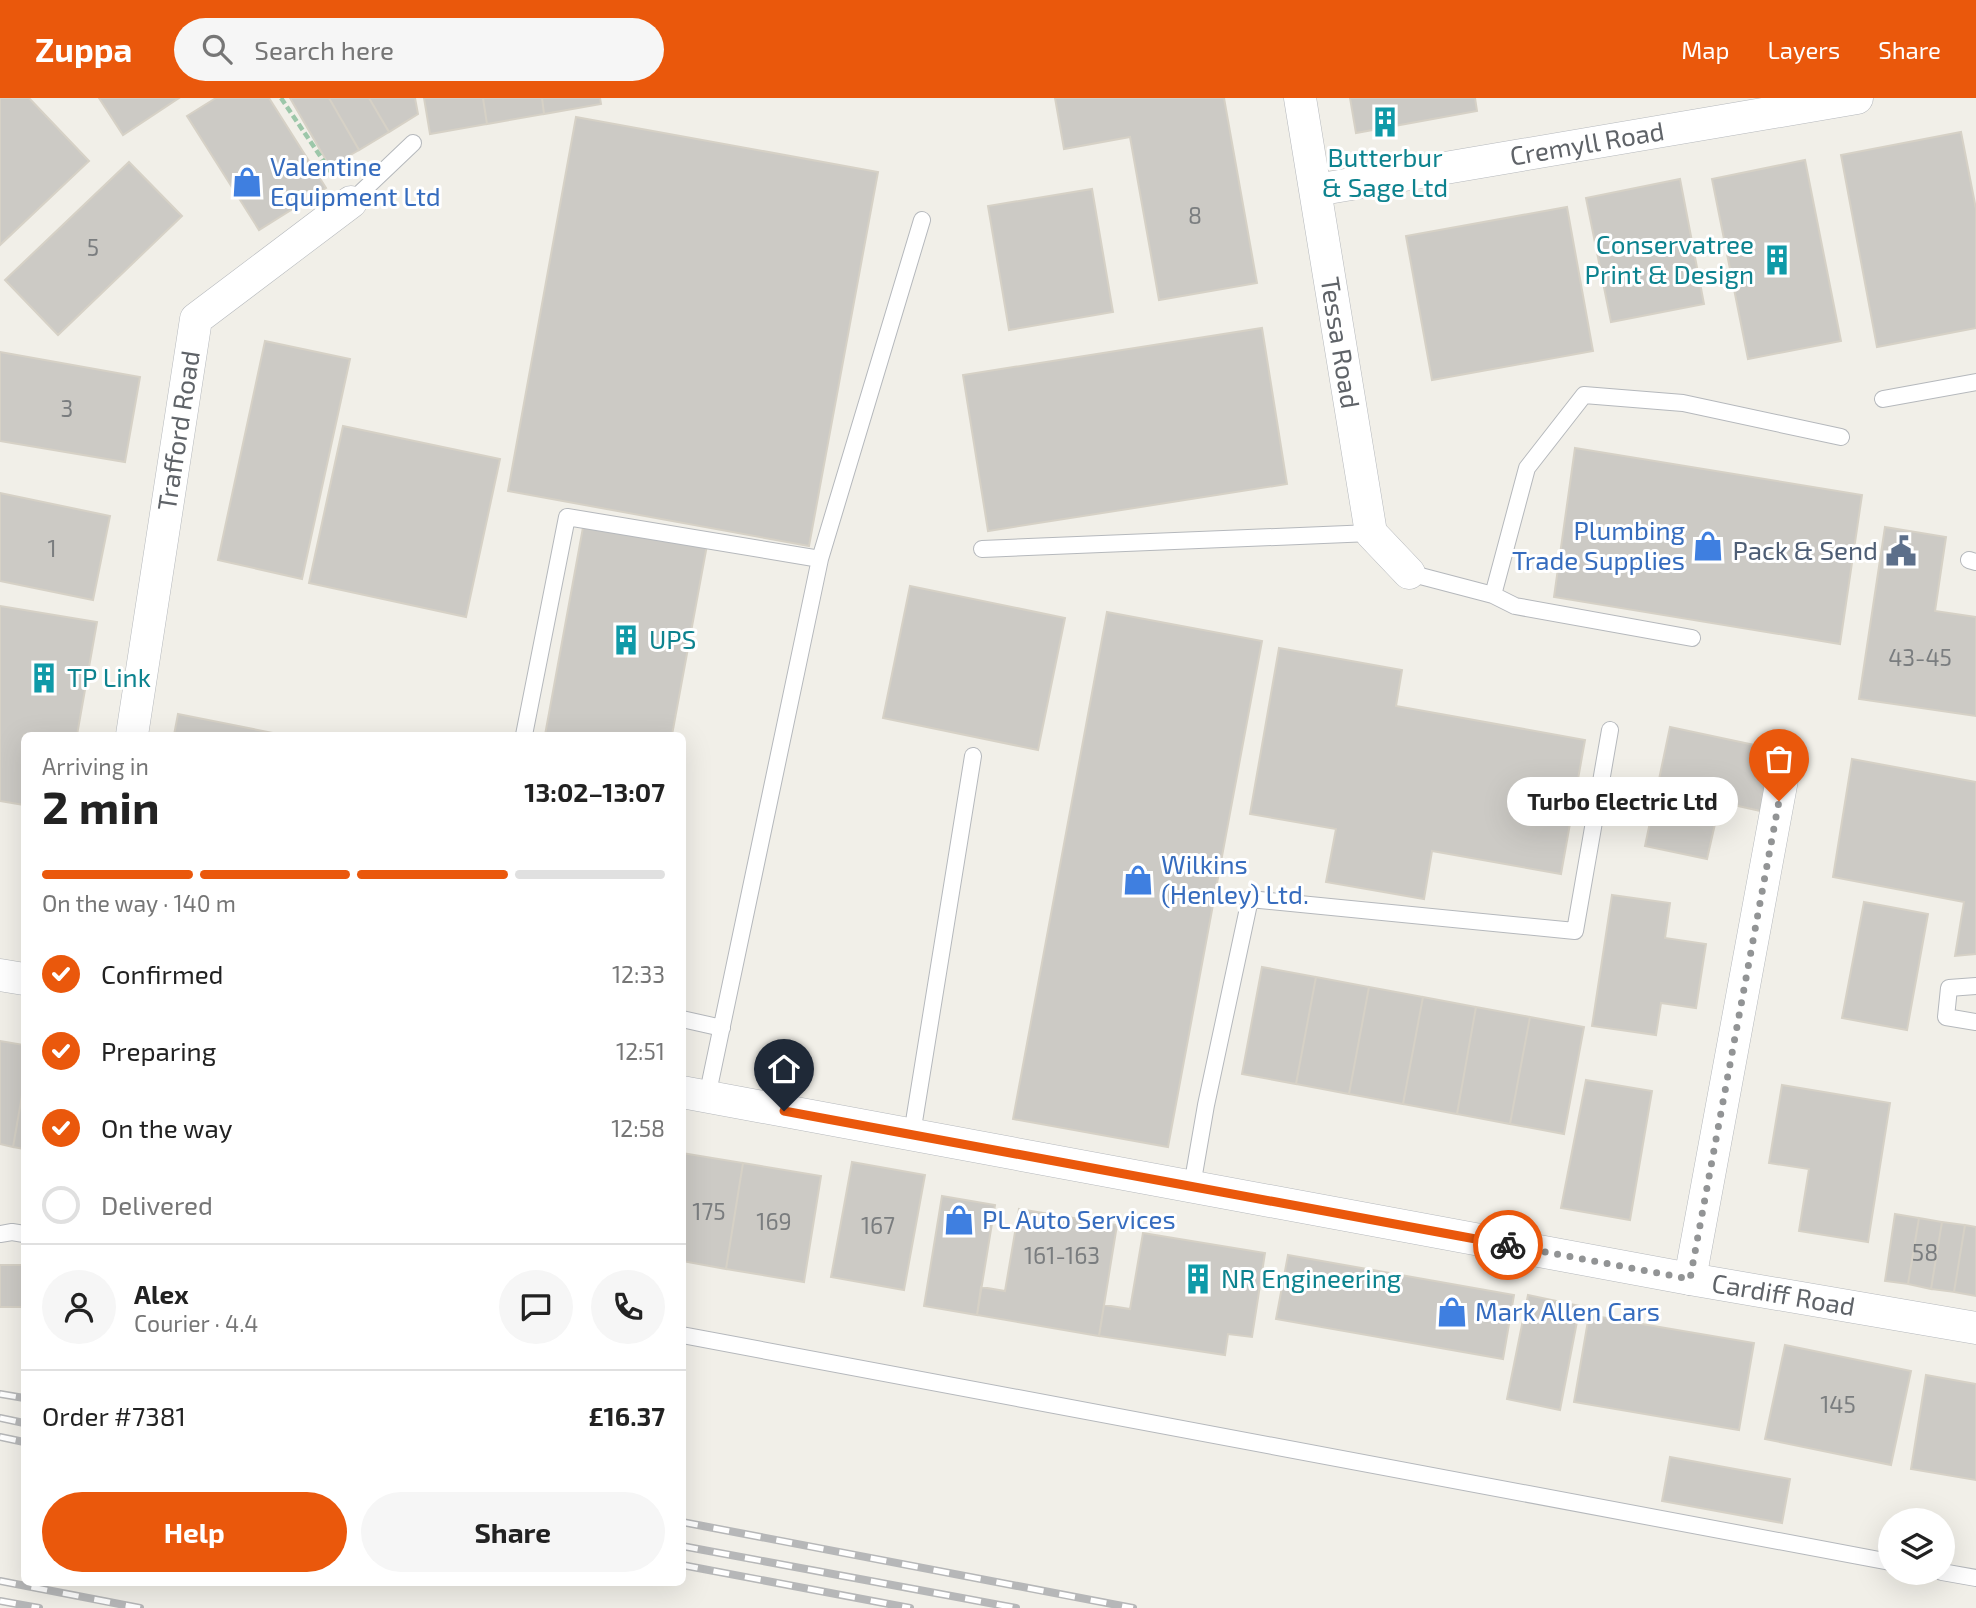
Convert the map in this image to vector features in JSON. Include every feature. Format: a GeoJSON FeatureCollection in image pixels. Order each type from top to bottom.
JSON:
{"type":"FeatureCollection","features":[{"type":"Feature","properties":{"kind":"street","name":"Tessa Road"},"geometry":{"type":"LineString","coordinates":[[1300,98],[1371,533]]}},
{"type":"Feature","properties":{"kind":"street","name":"Cremyll Road"},"geometry":{"type":"LineString","coordinates":[[1316,190],[1857,98]]}},
{"type":"Feature","properties":{"kind":"street","name":"Trafford Road"},"geometry":{"type":"LineString","coordinates":[[132,732],[196,319],[351,202]]}},
{"type":"Feature","properties":{"kind":"street"},"geometry":{"type":"LineString","coordinates":[[1371,533],[1409,573]]}},
{"type":"Feature","properties":{"kind":"street"},"geometry":{"type":"LineString","coordinates":[[1690,1279],[1783,774]]}},
{"type":"Feature","properties":{"kind":"street"},"geometry":{"type":"LineString","coordinates":[[0,975],[21,978]]}},
{"type":"Feature","properties":{"kind":"street","name":"Cardiff Road"},"geometry":{"type":"LineString","coordinates":[[695,1095],[1690,1279],[1976,1328]]}},
{"type":"Feature","properties":{"kind":"lane"},"geometry":{"type":"LineString","coordinates":[[351,202],[413,143]]}},
{"type":"Feature","properties":{"kind":"lane"},"geometry":{"type":"LineString","coordinates":[[695,1095],[722,1028],[820,558],[922,220]]}},
{"type":"Feature","properties":{"kind":"lane"},"geometry":{"type":"LineString","coordinates":[[1884,399],[1976,382]]}},
{"type":"Feature","properties":{"kind":"lane"},"geometry":{"type":"LineString","coordinates":[[1493,595],[1527,468],[1584,396],[1683,403],[1841,437]]}},
{"type":"Feature","properties":{"kind":"lane"},"geometry":{"type":"LineString","coordinates":[[525,732],[567,517],[820,558]]}},
{"type":"Feature","properties":{"kind":"lane"},"geometry":{"type":"LineString","coordinates":[[982,549],[1371,533]]}},
{"type":"Feature","properties":{"kind":"lane"},"geometry":{"type":"LineString","coordinates":[[1409,573],[1493,595],[1515,606],[1692,638]]}},
{"type":"Feature","properties":{"kind":"lane"},"geometry":{"type":"LineString","coordinates":[[1192,1186],[1206,1105],[1250,899],[1575,931],[1610,730]]}},
{"type":"Feature","properties":{"kind":"lane"},"geometry":{"type":"LineString","coordinates":[[912,1135],[973,756]]}},
{"type":"Feature","properties":{"kind":"lane"},"geometry":{"type":"LineString","coordinates":[[1976,986],[1949,988],[1946,1017],[1976,1022]]}},
{"type":"Feature","properties":{"kind":"lane"},"geometry":{"type":"LineString","coordinates":[[686,1020],[722,1028]]}},
{"type":"Feature","properties":{"kind":"lane"},"geometry":{"type":"LineString","coordinates":[[0,1234],[21,1234]]}},
{"type":"Feature","properties":{"kind":"lane"},"geometry":{"type":"LineString","coordinates":[[686,1336],[1878,1560]]}},
{"type":"Feature","properties":{"kind":"lane"},"geometry":{"type":"LineString","coordinates":[[1955,1574],[1976,1578]]}},
{"type":"Feature","properties":{"kind":"path"},"geometry":{"type":"LineString","coordinates":[[281,98],[351,202]]}},
{"type":"Feature","properties":{"kind":"building"},"geometry":{"type":"Polygon","coordinates":[[[0,98],[29,98],[89,161],[0,245],[0,98]]]}},
{"type":"Feature","properties":{"kind":"building"},"geometry":{"type":"Polygon","coordinates":[[[99,98],[179,98],[123,135],[99,98]]]}},
{"type":"Feature","properties":{"kind":"building"},"geometry":{"type":"Polygon","coordinates":[[[216,98],[269,98],[326,188],[259,230],[187,116],[216,98]]]}},
{"type":"Feature","properties":{"kind":"building"},"geometry":{"type":"Polygon","coordinates":[[[290,98],[329,98],[359,150],[330,167],[290,98]]]}},
{"type":"Feature","properties":{"kind":"building"},"geometry":{"type":"Polygon","coordinates":[[[329,98],[369,98],[389,132],[359,150],[329,98]]]}},
{"type":"Feature","properties":{"kind":"building"},"geometry":{"type":"Polygon","coordinates":[[[369,98],[415,98],[418,114],[389,132],[369,98]]]}},
{"type":"Feature","properties":{"kind":"building"},"geometry":{"type":"Polygon","coordinates":[[[424,98],[483,98],[487,124],[430,134],[424,98]]]}},
{"type":"Feature","properties":{"kind":"building"},"geometry":{"type":"Polygon","coordinates":[[[483,98],[542,98],[544,114],[487,124],[483,98]]]}},
{"type":"Feature","properties":{"kind":"building"},"geometry":{"type":"Polygon","coordinates":[[[542,98],[600,98],[601,104],[544,114],[542,98]]]}},
{"type":"Feature","properties":{"kind":"building"},"geometry":{"type":"Polygon","coordinates":[[[1055,98],[1224,98],[1257,283],[1159,300],[1130,137],[1064,149],[1055,98]]]}},
{"type":"Feature","properties":{"kind":"building","name":"Butterbur & Sage Ltd"},"geometry":{"type":"Polygon","coordinates":[[[1350,98],[1475,98],[1477,111],[1356,133],[1350,98]]]}},
{"type":"Feature","properties":{"kind":"building"},"geometry":{"type":"Polygon","coordinates":[[[576,117],[878,172],[809,546],[508,491],[576,117]]]}},
{"type":"Feature","properties":{"kind":"building"},"geometry":{"type":"Polygon","coordinates":[[[1961,132],[1976,209],[1976,328],[1877,347],[1841,155],[1961,132]]]}},
{"type":"Feature","properties":{"kind":"building","name":"Conservatree Print & Design"},"geometry":{"type":"Polygon","coordinates":[[[1805,160],[1841,341],[1748,359],[1712,179],[1805,160]]]}},
{"type":"Feature","properties":{"kind":"building"},"geometry":{"type":"Polygon","coordinates":[[[129,162],[182,216],[58,335],[5,280],[129,162]]]}},
{"type":"Feature","properties":{"kind":"building"},"geometry":{"type":"Polygon","coordinates":[[[1680,179],[1704,304],[1611,322],[1586,198],[1680,179]]]}},
{"type":"Feature","properties":{"kind":"building"},"geometry":{"type":"Polygon","coordinates":[[[1092,189],[1113,312],[1009,330],[988,206],[1092,189]]]}},
{"type":"Feature","properties":{"kind":"building"},"geometry":{"type":"Polygon","coordinates":[[[1567,207],[1593,351],[1432,380],[1406,236],[1567,207]]]}},
{"type":"Feature","properties":{"kind":"building"},"geometry":{"type":"Polygon","coordinates":[[[1262,328],[1287,484],[988,531],[963,375],[1262,328]]]}},
{"type":"Feature","properties":{"kind":"building"},"geometry":{"type":"Polygon","coordinates":[[[265,341],[350,359],[302,579],[218,560],[265,341]]]}},
{"type":"Feature","properties":{"kind":"building"},"geometry":{"type":"Polygon","coordinates":[[[0,352],[140,377],[125,462],[0,441],[0,352]]]}},
{"type":"Feature","properties":{"kind":"building"},"geometry":{"type":"Polygon","coordinates":[[[343,426],[500,459],[466,617],[309,583],[343,426]]]}},
{"type":"Feature","properties":{"kind":"building","name":"Plumbing Trade Supplies"},"geometry":{"type":"Polygon","coordinates":[[[1575,448],[1862,495],[1840,644],[1554,597],[1575,448]]]}},
{"type":"Feature","properties":{"kind":"building"},"geometry":{"type":"Polygon","coordinates":[[[0,493],[110,516],[93,600],[0,581],[0,493]]]}},
{"type":"Feature","properties":{"kind":"building","name":"UPS"},"geometry":{"type":"Polygon","coordinates":[[[584,522],[707,545],[673,732],[546,732],[584,522]]]}},
{"type":"Feature","properties":{"kind":"building"},"geometry":{"type":"Polygon","coordinates":[[[1885,527],[1946,537],[1935,611],[1976,617],[1976,716],[1859,699],[1885,527]]]}},
{"type":"Feature","properties":{"kind":"building"},"geometry":{"type":"Polygon","coordinates":[[[910,586],[1065,618],[1038,750],[883,718],[910,586]]]}},
{"type":"Feature","properties":{"kind":"building","name":"TP Link"},"geometry":{"type":"Polygon","coordinates":[[[0,606],[97,622],[78,732],[21,732],[21,804],[0,801],[0,606]]]}},
{"type":"Feature","properties":{"kind":"building","name":"Wilkins (Henley) Ltd."},"geometry":{"type":"Polygon","coordinates":[[[1107,612],[1262,641],[1168,1147],[1013,1119],[1107,612]]]}},
{"type":"Feature","properties":{"kind":"building"},"geometry":{"type":"Polygon","coordinates":[[[1279,648],[1402,670],[1396,706],[1585,740],[1561,874],[1432,851],[1424,899],[1326,882],[1336,829],[1250,814],[1279,648]]]}},
{"type":"Feature","properties":{"kind":"building"},"geometry":{"type":"Polygon","coordinates":[[[178,714],[268,732],[175,732],[178,714]]]}},
{"type":"Feature","properties":{"kind":"building"},"geometry":{"type":"Polygon","coordinates":[[[1670,727],[1778,750],[1765,812],[1720,802],[1707,859],[1645,846],[1670,727]]]}},
{"type":"Feature","properties":{"kind":"building"},"geometry":{"type":"Polygon","coordinates":[[[1852,759],[1976,782],[1976,954],[1955,956],[1964,902],[1833,877],[1852,759]]]}},
{"type":"Feature","properties":{"kind":"building"},"geometry":{"type":"Polygon","coordinates":[[[1612,895],[1670,903],[1665,938],[1706,944],[1696,1008],[1661,1003],[1656,1035],[1592,1026],[1612,895]]]}},
{"type":"Feature","properties":{"kind":"building"},"geometry":{"type":"Polygon","coordinates":[[[1864,902],[1928,914],[1907,1030],[1842,1018],[1864,902]]]}},
{"type":"Feature","properties":{"kind":"building"},"geometry":{"type":"Polygon","coordinates":[[[1262,967],[1316,977],[1296,1084],[1242,1074],[1262,967]]]}},
{"type":"Feature","properties":{"kind":"building"},"geometry":{"type":"Polygon","coordinates":[[[1316,977],[1369,987],[1349,1094],[1296,1084],[1316,977]]]}},
{"type":"Feature","properties":{"kind":"building"},"geometry":{"type":"Polygon","coordinates":[[[1369,987],[1423,997],[1403,1104],[1349,1094],[1369,987]]]}},
{"type":"Feature","properties":{"kind":"building"},"geometry":{"type":"Polygon","coordinates":[[[1423,997],[1476,1007],[1457,1114],[1403,1104],[1423,997]]]}},
{"type":"Feature","properties":{"kind":"building"},"geometry":{"type":"Polygon","coordinates":[[[1476,1007],[1530,1017],[1510,1124],[1457,1114],[1476,1007]]]}},
{"type":"Feature","properties":{"kind":"building"},"geometry":{"type":"Polygon","coordinates":[[[1530,1017],[1584,1027],[1564,1134],[1510,1124],[1530,1017]]]}},
{"type":"Feature","properties":{"kind":"building"},"geometry":{"type":"Polygon","coordinates":[[[0,1041],[21,1044],[21,1101],[13,1147],[0,1144],[0,1041]]]}},
{"type":"Feature","properties":{"kind":"building"},"geometry":{"type":"Polygon","coordinates":[[[1586,1080],[1652,1091],[1630,1220],[1561,1208],[1586,1080]]]}},
{"type":"Feature","properties":{"kind":"building"},"geometry":{"type":"Polygon","coordinates":[[[1782,1085],[1890,1103],[1868,1242],[1799,1231],[1809,1169],[1769,1163],[1782,1085]]]}},
{"type":"Feature","properties":{"kind":"building"},"geometry":{"type":"Polygon","coordinates":[[[21,1101],[21,1148],[13,1147],[21,1101]]]}},
{"type":"Feature","properties":{"kind":"building"},"geometry":{"type":"Polygon","coordinates":[[[686,1154],[743,1163],[726,1269],[686,1262],[686,1154]]]}},
{"type":"Feature","properties":{"kind":"building"},"geometry":{"type":"Polygon","coordinates":[[[852,1162],[925,1175],[904,1290],[831,1277],[852,1162]]]}},
{"type":"Feature","properties":{"kind":"building"},"geometry":{"type":"Polygon","coordinates":[[[743,1163],[821,1176],[804,1282],[726,1269],[743,1163]]]}},
{"type":"Feature","properties":{"kind":"building"},"geometry":{"type":"Polygon","coordinates":[[[942,1196],[995,1205],[977,1315],[924,1306],[942,1196]]]}},
{"type":"Feature","properties":{"kind":"building"},"geometry":{"type":"Polygon","coordinates":[[[1019,1209],[1117,1225],[1099,1336],[977,1315],[981,1287],[1005,1291],[1019,1209]]]}},
{"type":"Feature","properties":{"kind":"building"},"geometry":{"type":"Polygon","coordinates":[[[1895,1214],[1919,1218],[1908,1284],[1885,1281],[1895,1214]]]}},
{"type":"Feature","properties":{"kind":"building"},"geometry":{"type":"Polygon","coordinates":[[[1919,1218],[1942,1222],[1931,1289],[1908,1284],[1919,1218]]]}},
{"type":"Feature","properties":{"kind":"building"},"geometry":{"type":"Polygon","coordinates":[[[1942,1222],[1965,1225],[1954,1292],[1931,1289],[1942,1222]]]}},
{"type":"Feature","properties":{"kind":"building"},"geometry":{"type":"Polygon","coordinates":[[[1965,1225],[1976,1227],[1976,1296],[1954,1292],[1965,1225]]]}},
{"type":"Feature","properties":{"kind":"building","name":"NR Engineering"},"geometry":{"type":"Polygon","coordinates":[[[1143,1233],[1265,1253],[1252,1337],[1228,1334],[1225,1355],[1099,1336],[1104,1305],[1130,1309],[1143,1233]]]}},
{"type":"Feature","properties":{"kind":"building"},"geometry":{"type":"Polygon","coordinates":[[[1288,1255],[1514,1295],[1503,1359],[1276,1319],[1288,1255]]]}},
{"type":"Feature","properties":{"kind":"building"},"geometry":{"type":"Polygon","coordinates":[[[0,1265],[21,1265],[21,1307],[0,1307],[0,1265]]]}},
{"type":"Feature","properties":{"kind":"building"},"geometry":{"type":"Polygon","coordinates":[[[1528,1295],[1580,1306],[1560,1410],[1507,1399],[1528,1295]]]}},
{"type":"Feature","properties":{"kind":"building"},"geometry":{"type":"Polygon","coordinates":[[[1589,1315],[1754,1343],[1739,1430],[1574,1402],[1589,1315]]]}},
{"type":"Feature","properties":{"kind":"building"},"geometry":{"type":"Polygon","coordinates":[[[1785,1345],[1911,1371],[1891,1465],[1765,1439],[1785,1345]]]}},
{"type":"Feature","properties":{"kind":"building"},"geometry":{"type":"Polygon","coordinates":[[[1926,1375],[1976,1384],[1976,1480],[1911,1469],[1926,1375]]]}},
{"type":"Feature","properties":{"kind":"building"},"geometry":{"type":"Polygon","coordinates":[[[1670,1457],[1790,1479],[1782,1523],[1662,1501],[1670,1457]]]}},
{"type":"Feature","properties":{"kind":"railway"},"geometry":{"type":"LineString","coordinates":[[0,1394],[21,1398]]}},
{"type":"Feature","properties":{"kind":"railway"},"geometry":{"type":"LineString","coordinates":[[0,1418],[21,1422]]}},
{"type":"Feature","properties":{"kind":"railway"},"geometry":{"type":"LineString","coordinates":[[0,1437],[21,1441]]}},
{"type":"Feature","properties":{"kind":"railway"},"geometry":{"type":"LineString","coordinates":[[686,1523],[1133,1608]]}},
{"type":"Feature","properties":{"kind":"railway"},"geometry":{"type":"LineString","coordinates":[[686,1547],[1016,1608]]}},
{"type":"Feature","properties":{"kind":"railway"},"geometry":{"type":"LineString","coordinates":[[686,1566],[910,1608]]}},
{"type":"Feature","properties":{"kind":"railway"},"geometry":{"type":"LineString","coordinates":[[0,1581],[21,1585]]}},
{"type":"Feature","properties":{"kind":"railway"},"geometry":{"type":"LineString","coordinates":[[26,1586],[140,1608]]}},
{"type":"Feature","properties":{"kind":"railway"},"geometry":{"type":"LineString","coordinates":[[0,1601],[39,1608]]}},
{"type":"Feature","properties":{"kind":"way so far"},"geometry":{"type":"LineString","coordinates":[[1508,1245],[1690,1279],[1779,801]]}},
{"type":"Feature","properties":{"kind":"place","name":"Butterbur & Sage Ltd"},"geometry":{"type":"Point","coordinates":[1385,122]}},
{"type":"Feature","properties":{"kind":"place","name":"Valentine Equipment Ltd"},"geometry":{"type":"Point","coordinates":[247,182]}},
{"type":"Feature","properties":{"kind":"place","name":"Conservatree Print & Design"},"geometry":{"type":"Point","coordinates":[1777,260]}},
{"type":"Feature","properties":{"kind":"place","name":"Plumbing Trade Supplies"},"geometry":{"type":"Point","coordinates":[1708,546]}},
{"type":"Feature","properties":{"kind":"place","name":"Pack & Send"},"geometry":{"type":"Point","coordinates":[1901,551]}},
{"type":"Feature","properties":{"kind":"place","name":"UPS"},"geometry":{"type":"Point","coordinates":[626,640]}},
{"type":"Feature","properties":{"kind":"place","name":"TP Link"},"geometry":{"type":"Point","coordinates":[44,678]}},
{"type":"Feature","properties":{"kind":"place","name":"Turbo Electric Ltd"},"geometry":{"type":"Point","coordinates":[1779,801]}},
{"type":"Feature","properties":{"kind":"place","name":"Wilkins (Henley) Ltd."},"geometry":{"type":"Point","coordinates":[1138,880]}},
{"type":"Feature","properties":{"kind":"place","name":"PL Auto Services"},"geometry":{"type":"Point","coordinates":[959,1220]}},
{"type":"Feature","properties":{"kind":"place","name":"NR Engineering"},"geometry":{"type":"Point","coordinates":[1198,1279]}},
{"type":"Feature","properties":{"kind":"place","name":"Mark Allen Cars"},"geometry":{"type":"Point","coordinates":[1452,1312]}},
{"type":"Feature","properties":{"kind":"route"},"geometry":{"type":"LineString","coordinates":[[784,1111],[1508,1245]]}}]}
